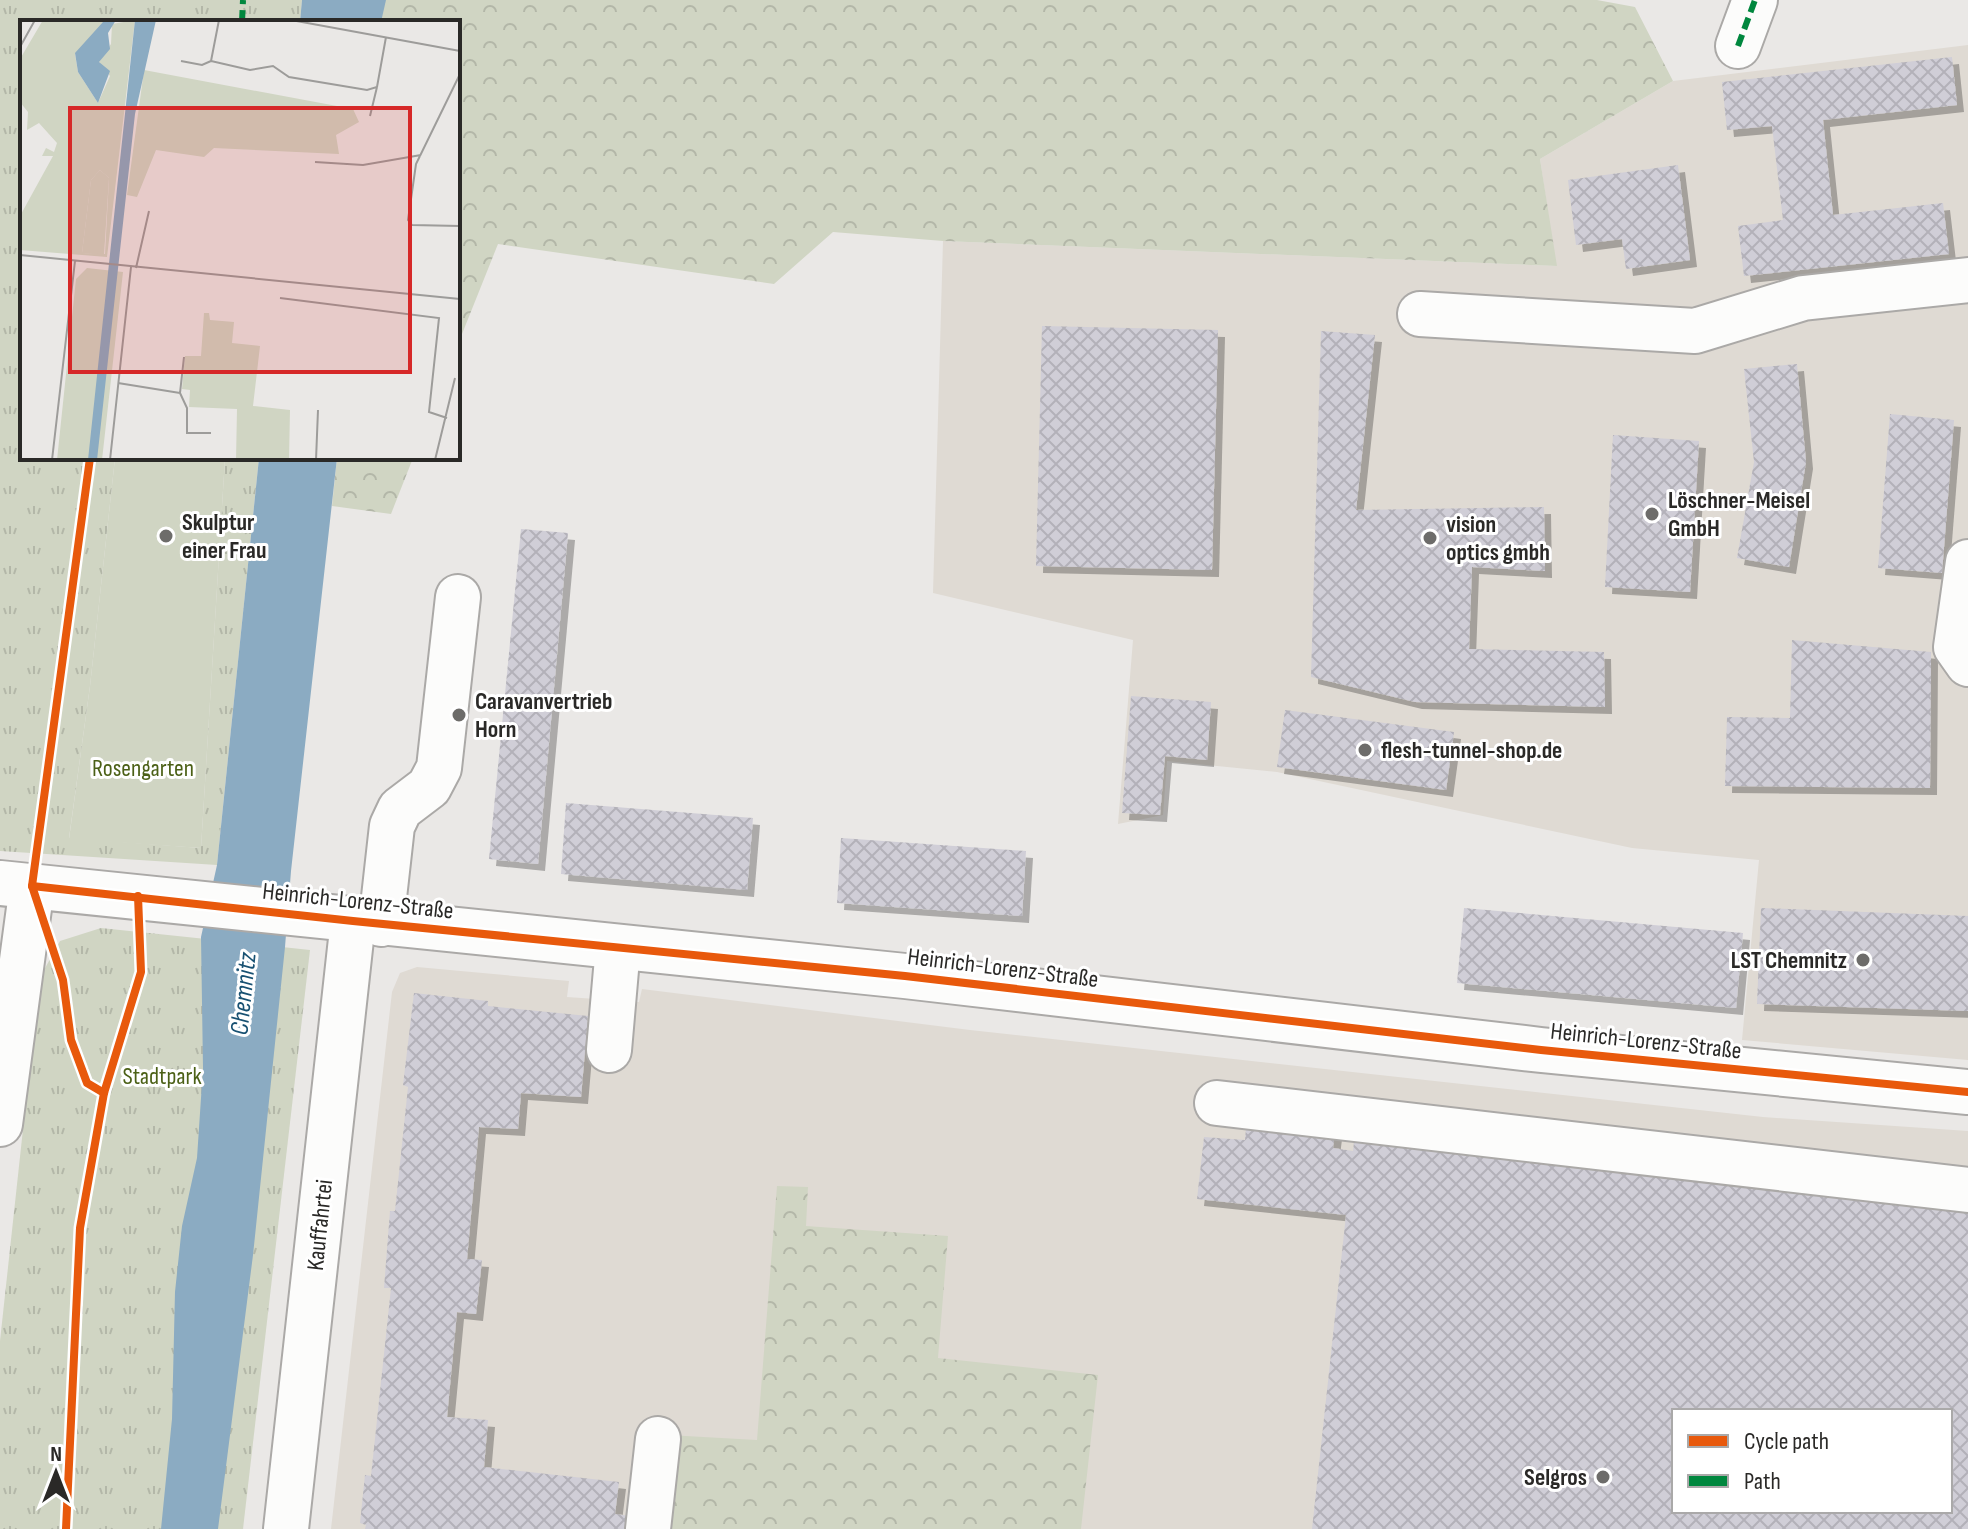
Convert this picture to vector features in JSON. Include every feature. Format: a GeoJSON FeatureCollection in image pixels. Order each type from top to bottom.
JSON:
{"type":"FeatureCollection","features":[{"type":"Feature","properties":{"kind":"street"},"geometry":{"type":"LineString","coordinates":[[1738,46],[1755,0]]}},
{"type":"Feature","properties":{"kind":"street"},"geometry":{"type":"LineString","coordinates":[[1420,314],[1695,331],[1803,298],[1968,280]]}},
{"type":"Feature","properties":{"kind":"street"},"geometry":{"type":"LineString","coordinates":[[1962,656],[1968,562]]}},
{"type":"Feature","properties":{"kind":"street","name":"Kauffahrtei"},"geometry":{"type":"LineString","coordinates":[[286,1529],[367,923],[392,826],[400,809],[429,787],[439,768],[458,597]]}},
{"type":"Feature","properties":{"kind":"street"},"geometry":{"type":"LineString","coordinates":[[0,1124],[16,885]]}},
{"type":"Feature","properties":{"kind":"street","name":"Heinrich-Lorenz-Straße"},"geometry":{"type":"LineString","coordinates":[[16,885],[920,978],[1529,1049],[1968,1092]]}},
{"type":"Feature","properties":{"kind":"street"},"geometry":{"type":"LineString","coordinates":[[609,1050],[618,947]]}},
{"type":"Feature","properties":{"kind":"street"},"geometry":{"type":"LineString","coordinates":[[1217,1103],[1968,1190]]}},
{"type":"Feature","properties":{"kind":"street"},"geometry":{"type":"LineString","coordinates":[[648,1529],[658,1439]]}},
{"type":"Feature","properties":{"kind":"shaded area"},"geometry":{"type":"Polygon","coordinates":[[[1968,45],[1968,1060],[1742,1040],[1759,860],[1632,848],[1277,772],[1167,761],[1163,815],[1118,824],[1133,640],[933,593],[943,241],[1556,266],[1540,159],[1673,81],[1968,45]]]}},
{"type":"Feature","properties":{"kind":"shaded area"},"geometry":{"type":"Polygon","coordinates":[[[417,967],[569,981],[567,997],[639,1002],[642,989],[970,1030],[1763,1117],[1968,1131],[1968,1529],[331,1529],[392,992],[400,973],[417,967]]]}},
{"type":"Feature","properties":{"kind":"green space"},"geometry":{"type":"Polygon","coordinates":[[[0,0],[302,0],[300,20],[20,20],[20,460],[115,460],[90,686],[69,838],[201,848],[225,460],[259,460],[217,865],[0,851],[0,0]]]}},
{"type":"Feature","properties":{"kind":"green space"},"geometry":{"type":"Polygon","coordinates":[[[385,0],[1597,0],[1635,7],[1673,81],[1540,159],[1557,266],[943,241],[833,232],[774,284],[498,244],[460,339],[460,20],[380,20],[385,0]]]}},
{"type":"Feature","properties":{"kind":"green space","name":"Rosengarten"},"geometry":{"type":"Polygon","coordinates":[[[115,460],[225,460],[201,848],[69,839],[90,686],[115,460]]]}},
{"type":"Feature","properties":{"kind":"green space"},"geometry":{"type":"Polygon","coordinates":[[[337,460],[412,460],[391,514],[332,506],[337,460]]]}},
{"type":"Feature","properties":{"kind":"green space","name":"Stadtpark"},"geometry":{"type":"Polygon","coordinates":[[[101,928],[310,950],[243,1529],[0,1529],[0,1341],[38,991],[44,970],[60,941],[101,928]]]}},
{"type":"Feature","properties":{"kind":"green space"},"geometry":{"type":"Polygon","coordinates":[[[777,1186],[808,1187],[806,1226],[948,1236],[938,1358],[1098,1375],[1081,1529],[659,1529],[668,1435],[757,1440],[777,1186]]]}},
{"type":"Feature","properties":{"kind":"water"},"geometry":{"type":"Polygon","coordinates":[[[302,0],[386,0],[381,20],[300,20],[302,0]]]}},
{"type":"Feature","properties":{"kind":"water","name":"Chemnitz"},"geometry":{"type":"Polygon","coordinates":[[[259,460],[337,460],[291,871],[253,1255],[218,1529],[161,1529],[172,1419],[175,1292],[182,1226],[197,1158],[203,1068],[201,937],[217,865],[259,460]]]}},
{"type":"Feature","properties":{"kind":"building"},"geometry":{"type":"Polygon","coordinates":[[[1952,57],[1957,105],[1823,120],[1833,215],[1943,203],[1949,254],[1744,276],[1738,226],[1783,220],[1772,126],[1727,130],[1722,82],[1952,57]]]}},
{"type":"Feature","properties":{"kind":"building"},"geometry":{"type":"Polygon","coordinates":[[[1678,165],[1690,260],[1626,269],[1622,239],[1576,245],[1568,180],[1678,165]]]}},
{"type":"Feature","properties":{"kind":"building"},"geometry":{"type":"Polygon","coordinates":[[[1042,326],[1218,330],[1212,570],[1036,566],[1042,326]]]}},
{"type":"Feature","properties":{"kind":"building","name":"vision optics gmbh"},"geometry":{"type":"Polygon","coordinates":[[[1321,331],[1375,335],[1356,510],[1544,507],[1545,571],[1472,567],[1469,649],[1604,652],[1605,707],[1415,702],[1311,677],[1321,331]]]}},
{"type":"Feature","properties":{"kind":"building"},"geometry":{"type":"Polygon","coordinates":[[[1797,364],[1806,462],[1789,567],[1737,558],[1754,462],[1744,369],[1797,364]]]}},
{"type":"Feature","properties":{"kind":"building"},"geometry":{"type":"Polygon","coordinates":[[[1890,414],[1954,420],[1942,573],[1878,568],[1890,414]]]}},
{"type":"Feature","properties":{"kind":"building","name":"Löschner-Meisel GmbH"},"geometry":{"type":"Polygon","coordinates":[[[1613,435],[1699,441],[1690,592],[1605,587],[1613,435]]]}},
{"type":"Feature","properties":{"kind":"building"},"geometry":{"type":"Polygon","coordinates":[[[521,529],[568,533],[538,864],[489,859],[521,529]]]}},
{"type":"Feature","properties":{"kind":"building"},"geometry":{"type":"Polygon","coordinates":[[[1792,640],[1931,652],[1930,788],[1725,786],[1727,717],[1790,718],[1792,640]]]}},
{"type":"Feature","properties":{"kind":"building"},"geometry":{"type":"Polygon","coordinates":[[[1131,696],[1211,702],[1207,760],[1165,756],[1160,815],[1122,813],[1131,696]]]}},
{"type":"Feature","properties":{"kind":"building","name":"flesh-tunnel-shop.de"},"geometry":{"type":"Polygon","coordinates":[[[1285,710],[1454,732],[1446,790],[1277,767],[1285,710]]]}},
{"type":"Feature","properties":{"kind":"building"},"geometry":{"type":"Polygon","coordinates":[[[566,803],[753,818],[747,890],[561,874],[566,803]]]}},
{"type":"Feature","properties":{"kind":"building"},"geometry":{"type":"Polygon","coordinates":[[[841,838],[1026,851],[1022,916],[837,903],[841,838]]]}},
{"type":"Feature","properties":{"kind":"building"},"geometry":{"type":"Polygon","coordinates":[[[1464,908],[1743,933],[1736,1008],[1457,983],[1464,908]]]}},
{"type":"Feature","properties":{"kind":"building","name":"LST Chemnitz"},"geometry":{"type":"Polygon","coordinates":[[[1761,908],[1968,916],[1968,1011],[1757,1004],[1761,908]]]}},
{"type":"Feature","properties":{"kind":"building"},"geometry":{"type":"Polygon","coordinates":[[[414,993],[488,1001],[488,1006],[588,1016],[581,1097],[521,1093],[518,1129],[479,1127],[467,1259],[482,1260],[476,1314],[457,1312],[447,1417],[488,1420],[484,1467],[619,1482],[615,1514],[637,1517],[636,1529],[365,1529],[366,1525],[360,1523],[365,1475],[371,1476],[391,1288],[384,1288],[390,1211],[395,1211],[408,1087],[403,1085],[414,993]]]}},
{"type":"Feature","properties":{"kind":"building"},"geometry":{"type":"Polygon","coordinates":[[[1247,1116],[1336,1125],[1333,1148],[1353,1151],[1354,1142],[1968,1211],[1968,1529],[1312,1529],[1346,1215],[1197,1199],[1204,1137],[1245,1140],[1247,1116]]]}},
{"type":"Feature","properties":{"kind":"marked path"},"geometry":{"type":"LineString","coordinates":[[242,20],[243,0]]}},
{"type":"Feature","properties":{"kind":"marked path"},"geometry":{"type":"LineString","coordinates":[[1738,46],[1755,0]]}},
{"type":"Feature","properties":{"kind":"cycle path"},"geometry":{"type":"LineString","coordinates":[[90,460],[32,886],[63,980],[71,1040],[87,1083],[104,1093]]}},
{"type":"Feature","properties":{"kind":"cycle path"},"geometry":{"type":"LineString","coordinates":[[32,886],[905,976],[1541,1050],[1968,1092]]}},
{"type":"Feature","properties":{"kind":"cycle path"},"geometry":{"type":"LineString","coordinates":[[66,1529],[80,1228],[104,1093],[141,972],[138,896]]}},
{"type":"Feature","properties":{"kind":"place","name":"Löschner-Meisel GmbH"},"geometry":{"type":"Point","coordinates":[1652,514]}},
{"type":"Feature","properties":{"kind":"place","name":"Skulptur einer Frau"},"geometry":{"type":"Point","coordinates":[166,536]}},
{"type":"Feature","properties":{"kind":"place","name":"vision optics gmbh"},"geometry":{"type":"Point","coordinates":[1430,538]}},
{"type":"Feature","properties":{"kind":"place","name":"Caravanvertrieb Horn"},"geometry":{"type":"Point","coordinates":[459,715]}},
{"type":"Feature","properties":{"kind":"place","name":"flesh-tunnel-shop.de"},"geometry":{"type":"Point","coordinates":[1365,750]}},
{"type":"Feature","properties":{"kind":"place","name":"LST Chemnitz"},"geometry":{"type":"Point","coordinates":[1863,960]}},
{"type":"Feature","properties":{"kind":"place","name":"Selgros"},"geometry":{"type":"Point","coordinates":[1603,1477]}}]}
